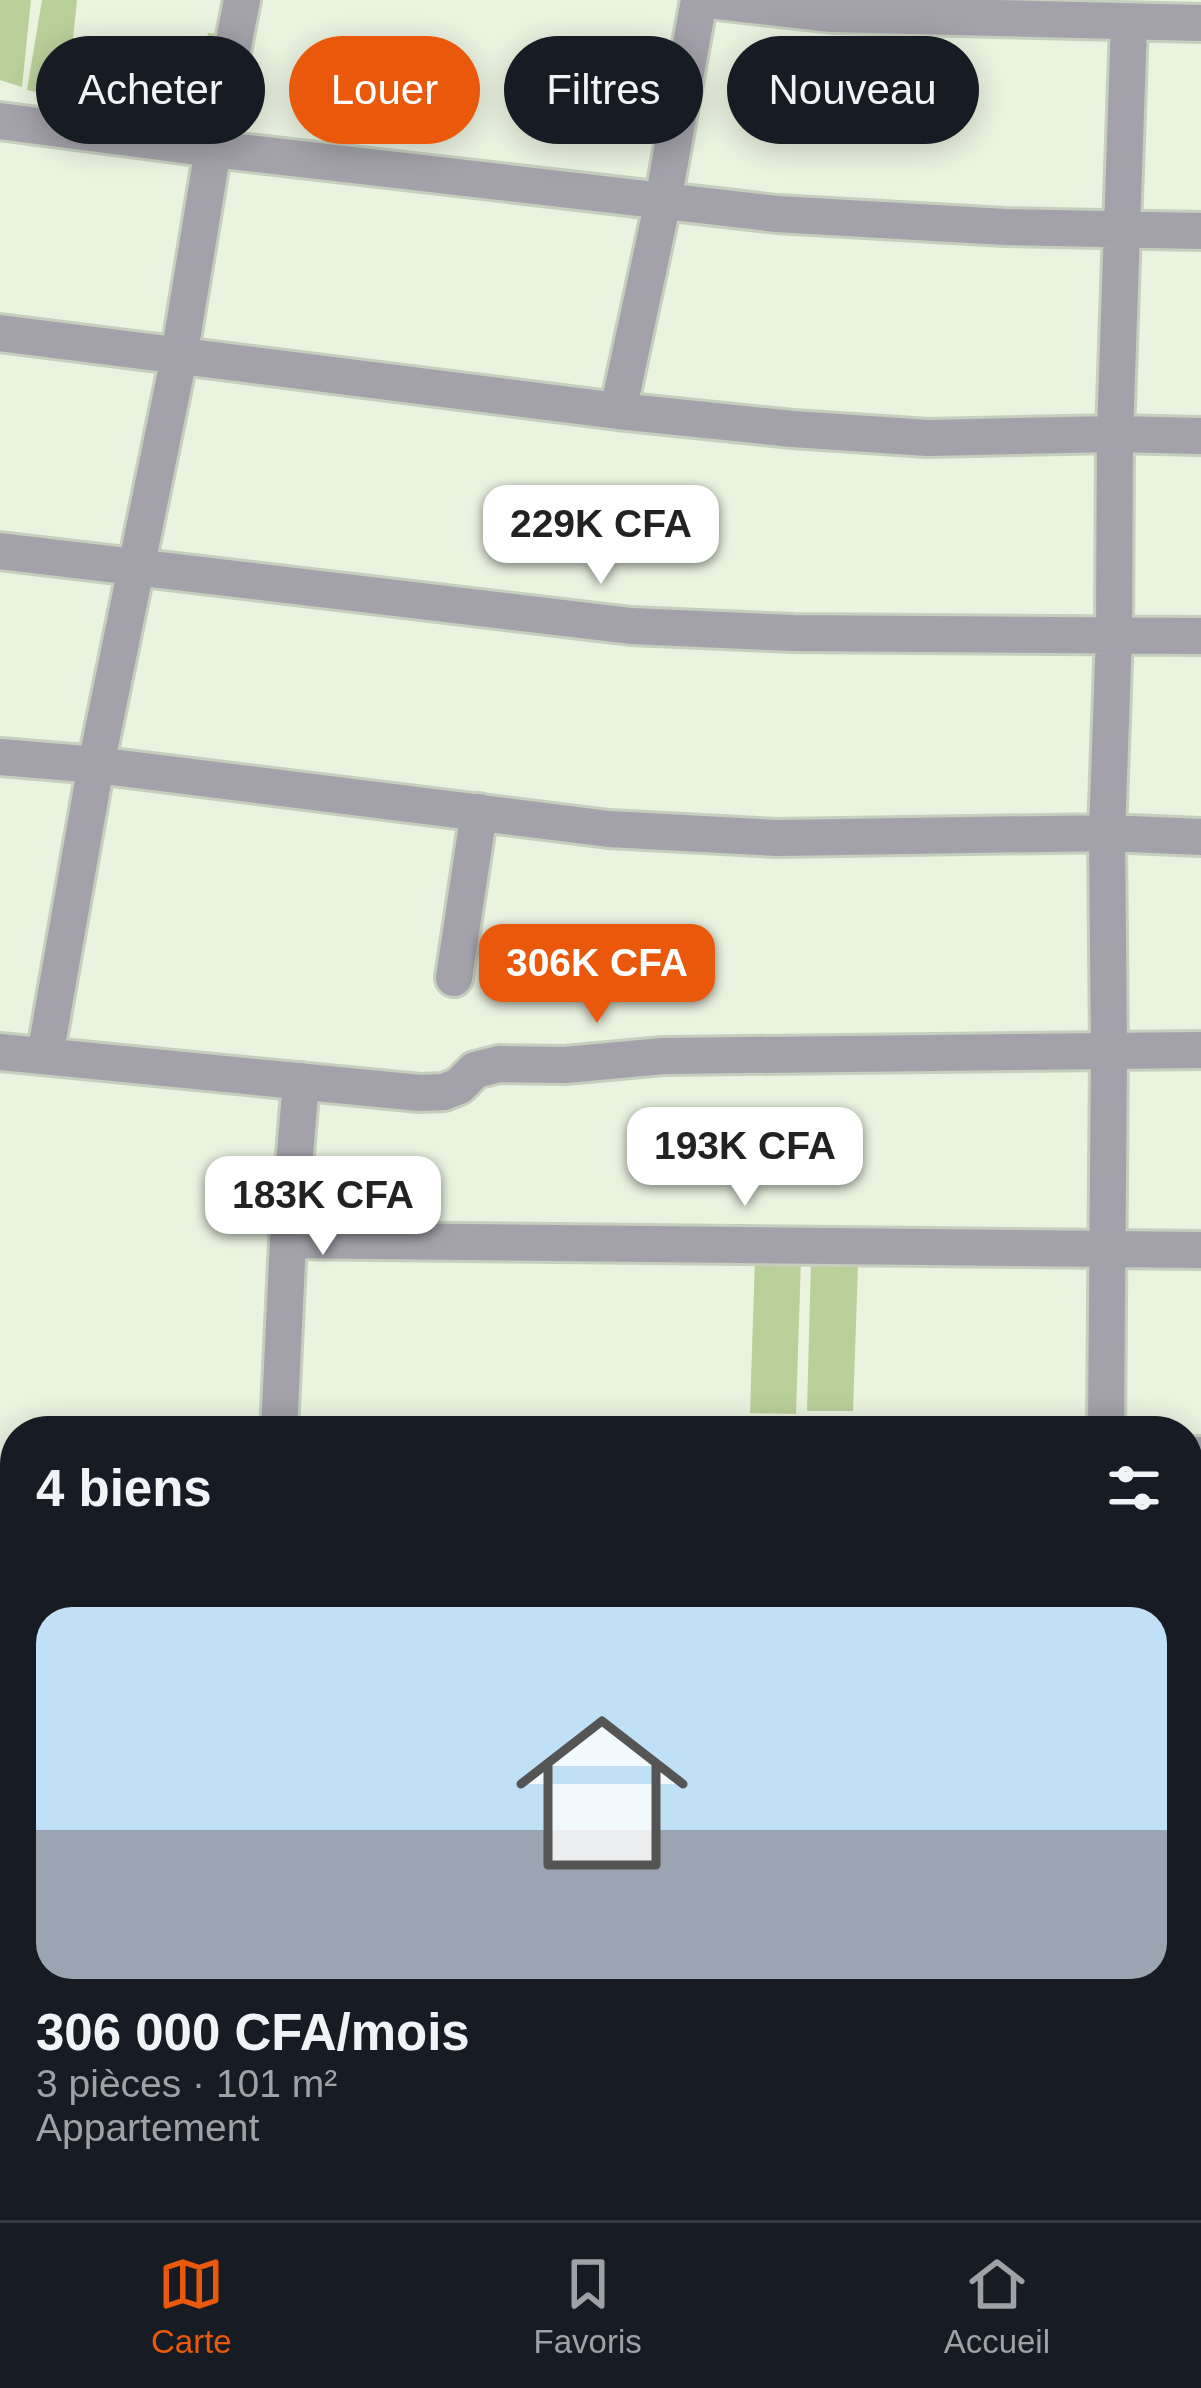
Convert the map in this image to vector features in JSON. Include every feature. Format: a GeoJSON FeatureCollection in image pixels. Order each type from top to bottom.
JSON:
{"type":"FeatureCollection","features":[{"type":"Feature","properties":{"kind":"street"},"geometry":{"type":"LineString","coordinates":[[45,1056],[95,765],[179,357],[242,0]]}},
{"type":"Feature","properties":{"kind":"street"},"geometry":{"type":"LineString","coordinates":[[618,411],[704,0],[832,14],[1201,23]]}},
{"type":"Feature","properties":{"kind":"street"},"geometry":{"type":"LineString","coordinates":[[1106,1416],[1107,833],[1129,23]]}},
{"type":"Feature","properties":{"kind":"street"},"geometry":{"type":"LineString","coordinates":[[0,121],[662,201],[880,222],[1201,231]]}},
{"type":"Feature","properties":{"kind":"street"},"geometry":{"type":"LineString","coordinates":[[0,333],[793,429],[928,438],[1201,436]]}},
{"type":"Feature","properties":{"kind":"street"},"geometry":{"type":"LineString","coordinates":[[0,551],[631,626],[793,633],[1201,636]]}},
{"type":"Feature","properties":{"kind":"street"},"geometry":{"type":"LineString","coordinates":[[0,757],[609,829],[777,838],[1107,833],[1201,837]]}},
{"type":"Feature","properties":{"kind":"street"},"geometry":{"type":"LineString","coordinates":[[454,978],[479,812]]}},
{"type":"Feature","properties":{"kind":"street"},"geometry":{"type":"LineString","coordinates":[[0,1052],[420,1093],[444,1092],[459,1086],[475,1070],[499,1064],[566,1065],[662,1056],[1201,1050]]}},
{"type":"Feature","properties":{"kind":"street"},"geometry":{"type":"LineString","coordinates":[[280,1416],[301,1081]]}},
{"type":"Feature","properties":{"kind":"street"},"geometry":{"type":"LineString","coordinates":[[288,1240],[1201,1250]]}},
{"type":"Feature","properties":{"kind":"building"},"geometry":{"type":"Polygon","coordinates":[[[0,0],[31,0],[22,87],[0,80],[0,0]]]}},
{"type":"Feature","properties":{"kind":"building"},"geometry":{"type":"Polygon","coordinates":[[[42,0],[77,0],[73,36],[36,36],[42,0]]]}},
{"type":"Feature","properties":{"kind":"building"},"geometry":{"type":"Polygon","coordinates":[[[36,36],[36,92],[27,90],[36,36]]]}},
{"type":"Feature","properties":{"kind":"building"},"geometry":{"type":"Polygon","coordinates":[[[755,1257],[801,1258],[796,1414],[750,1413],[755,1257]]]}},
{"type":"Feature","properties":{"kind":"building"},"geometry":{"type":"Polygon","coordinates":[[[811,1260],[858,1264],[853,1411],[807,1411],[811,1260]]]}}]}
